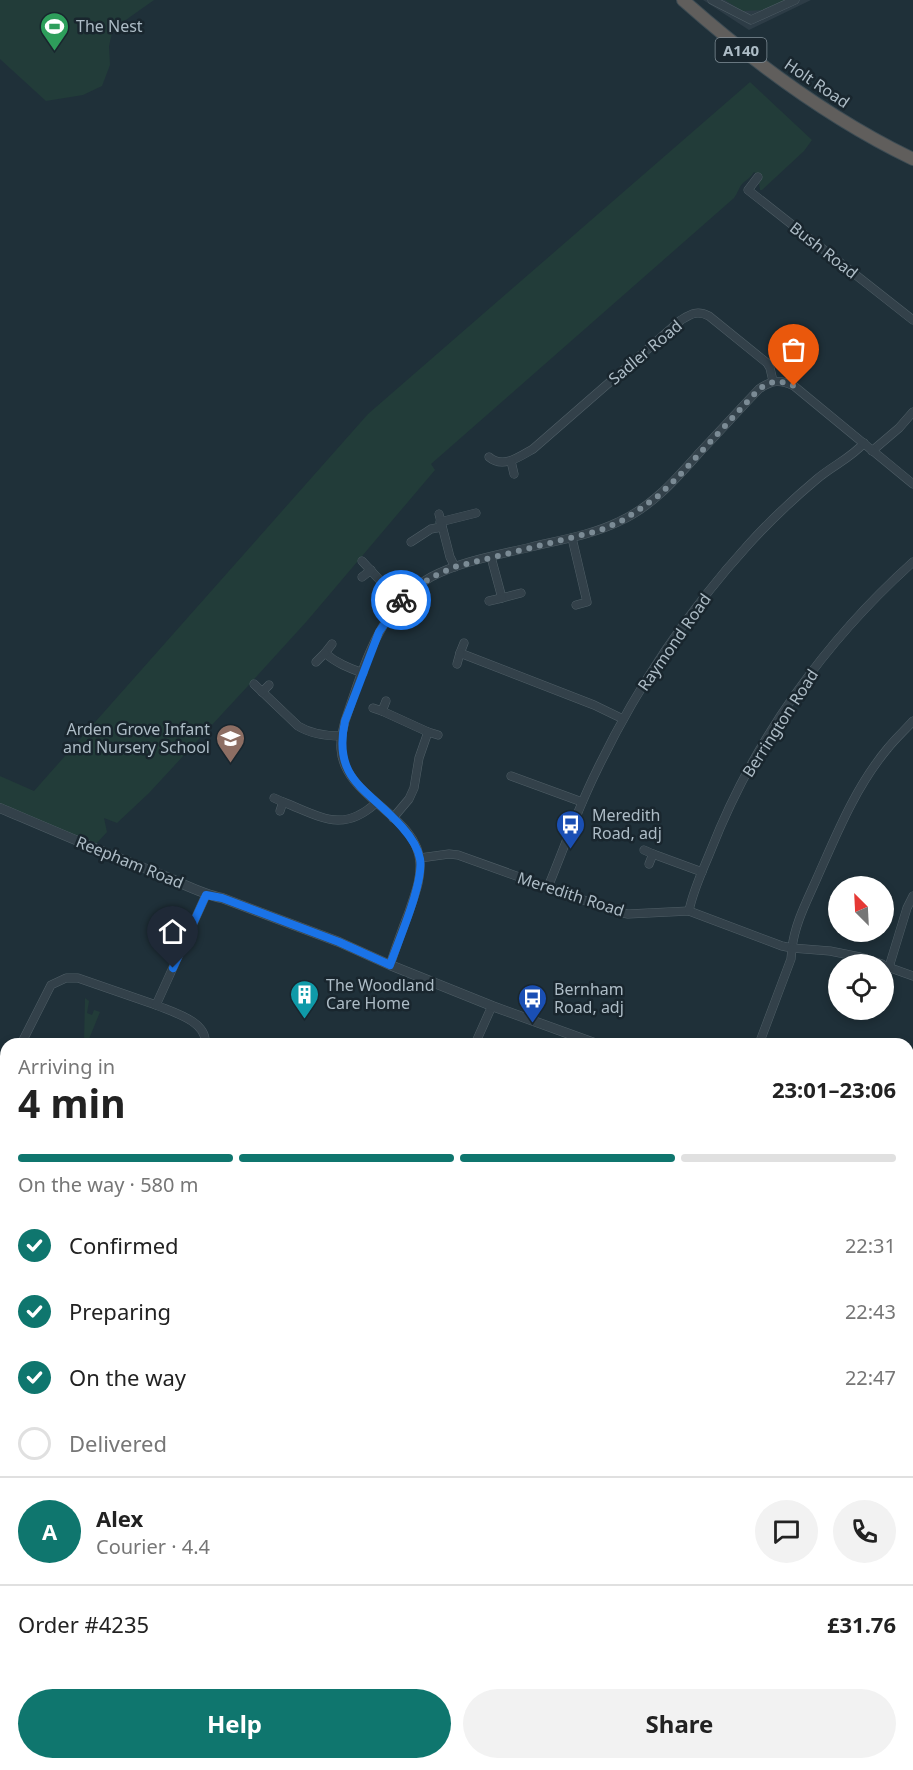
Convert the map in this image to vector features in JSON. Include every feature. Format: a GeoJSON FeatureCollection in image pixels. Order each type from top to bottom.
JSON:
{"type":"FeatureCollection","features":[{"type":"Feature","properties":{"kind":"highway","name":"Holt Road"},"geometry":{"type":"LineString","coordinates":[[683,0],[730,41],[803,95],[855,128],[913,159]]}},
{"type":"Feature","properties":{"kind":"street"},"geometry":{"type":"LineString","coordinates":[[712,0],[751,20],[795,0]]}},
{"type":"Feature","properties":{"kind":"street","name":"Bush Road"},"geometry":{"type":"LineString","coordinates":[[758,177],[748,190],[913,320]]}},
{"type":"Feature","properties":{"kind":"street","name":"Sadler Road"},"geometry":{"type":"LineString","coordinates":[[511,461],[533,449],[690,314],[703,313],[726,329],[767,363],[773,381]]}},
{"type":"Feature","properties":{"kind":"street"},"geometry":{"type":"LineString","coordinates":[[390,965],[417,889],[420,858],[408,834],[360,788],[349,773],[341,749],[345,721],[379,632],[400,602],[430,578],[454,567],[598,531],[620,522],[649,503],[678,477],[759,389],[773,381],[780,380],[794,386],[913,484]]}},
{"type":"Feature","properties":{"kind":"street"},"geometry":{"type":"LineString","coordinates":[[872,451],[899,428],[913,412]]}},
{"type":"Feature","properties":{"kind":"street","name":"Raymond Road"},"geometry":{"type":"LineString","coordinates":[[548,888],[597,769],[660,660],[688,620],[718,579],[749,543],[818,477],[858,450],[864,443]]}},
{"type":"Feature","properties":{"kind":"street"},"geometry":{"type":"LineString","coordinates":[[489,458],[502,463],[511,461],[514,474]]}},
{"type":"Feature","properties":{"kind":"street"},"geometry":{"type":"LineString","coordinates":[[411,542],[440,521],[476,513]]}},
{"type":"Feature","properties":{"kind":"street"},"geometry":{"type":"LineString","coordinates":[[440,521],[454,567]]}},
{"type":"Feature","properties":{"kind":"street"},"geometry":{"type":"LineString","coordinates":[[572,537],[587,602]]}},
{"type":"Feature","properties":{"kind":"street"},"geometry":{"type":"LineString","coordinates":[[491,557],[502,598]]}},
{"type":"Feature","properties":{"kind":"street"},"geometry":{"type":"LineString","coordinates":[[362,561],[400,602]]}},
{"type":"Feature","properties":{"kind":"street","name":"Berrington Road"},"geometry":{"type":"LineString","coordinates":[[689,910],[727,811],[772,729],[829,648],[871,602],[913,562]]}},
{"type":"Feature","properties":{"kind":"street"},"geometry":{"type":"LineString","coordinates":[[362,577],[370,570]]}},
{"type":"Feature","properties":{"kind":"street"},"geometry":{"type":"LineString","coordinates":[[489,601],[521,593]]}},
{"type":"Feature","properties":{"kind":"street"},"geometry":{"type":"LineString","coordinates":[[576,605],[598,600]]}},
{"type":"Feature","properties":{"kind":"street"},"geometry":{"type":"LineString","coordinates":[[457,664],[464,643]]}},
{"type":"Feature","properties":{"kind":"street"},"geometry":{"type":"LineString","coordinates":[[316,662],[332,644]]}},
{"type":"Feature","properties":{"kind":"street"},"geometry":{"type":"LineString","coordinates":[[325,653],[341,664],[363,673]]}},
{"type":"Feature","properties":{"kind":"street"},"geometry":{"type":"LineString","coordinates":[[460,653],[516,675],[519,681],[540,690],[546,686],[624,719]]}},
{"type":"Feature","properties":{"kind":"street"},"geometry":{"type":"LineString","coordinates":[[254,684],[306,731],[342,736]]}},
{"type":"Feature","properties":{"kind":"street"},"geometry":{"type":"LineString","coordinates":[[262,692],[269,685]]}},
{"type":"Feature","properties":{"kind":"street"},"geometry":{"type":"LineString","coordinates":[[382,711],[386,701]]}},
{"type":"Feature","properties":{"kind":"street"},"geometry":{"type":"LineString","coordinates":[[373,708],[438,735]]}},
{"type":"Feature","properties":{"kind":"street"},"geometry":{"type":"LineString","coordinates":[[761,1038],[790,959],[795,931],[846,815],[860,788],[887,748],[913,721]]}},
{"type":"Feature","properties":{"kind":"street"},"geometry":{"type":"LineString","coordinates":[[393,818],[409,799],[414,788],[419,758],[428,732]]}},
{"type":"Feature","properties":{"kind":"street"},"geometry":{"type":"LineString","coordinates":[[511,776],[582,802]]}},
{"type":"Feature","properties":{"kind":"street"},"geometry":{"type":"LineString","coordinates":[[274,798],[329,820],[341,821],[357,817],[376,802]]}},
{"type":"Feature","properties":{"kind":"street"},"geometry":{"type":"LineString","coordinates":[[280,811],[283,802]]}},
{"type":"Feature","properties":{"kind":"street","name":"Reepham Road"},"geometry":{"type":"LineString","coordinates":[[0,808],[94,849],[190,886],[206,895],[222,898],[309,930],[492,1006],[580,1038]]}},
{"type":"Feature","properties":{"kind":"street"},"geometry":{"type":"LineString","coordinates":[[644,850],[702,872]]}},
{"type":"Feature","properties":{"kind":"street"},"geometry":{"type":"LineString","coordinates":[[649,864],[653,854]]}},
{"type":"Feature","properties":{"kind":"street","name":"Meredith Road"},"geometry":{"type":"LineString","coordinates":[[420,858],[458,855],[616,912],[628,914],[689,910],[782,946],[845,954]]}},
{"type":"Feature","properties":{"kind":"street"},"geometry":{"type":"LineString","coordinates":[[156,1005],[206,895]]}},
{"type":"Feature","properties":{"kind":"street"},"geometry":{"type":"LineString","coordinates":[[890,954],[913,896]]}},
{"type":"Feature","properties":{"kind":"street","name":"Meredith Road"},"geometry":{"type":"LineString","coordinates":[[894,969],[913,976]]}},
{"type":"Feature","properties":{"kind":"street"},"geometry":{"type":"LineString","coordinates":[[24,1038],[51,985],[66,978],[78,978],[184,1016],[197,1024],[205,1038]]}},
{"type":"Feature","properties":{"kind":"street"},"geometry":{"type":"LineString","coordinates":[[478,1038],[492,1006]]}},
{"type":"Feature","properties":{"kind":"shaded area"},"geometry":{"type":"Polygon","coordinates":[[[703,0],[811,0],[749,30],[703,0]]]}},
{"type":"Feature","properties":{"kind":"green space","name":"The Nest"},"geometry":{"type":"Polygon","coordinates":[[[0,0],[154,0],[113,29],[109,46],[110,65],[102,86],[83,95],[46,101],[0,59],[0,0]]]}},
{"type":"Feature","properties":{"kind":"green space"},"geometry":{"type":"Polygon","coordinates":[[[725,0],[789,0],[767,10],[742,11],[725,0]]]}},
{"type":"Feature","properties":{"kind":"green space"},"geometry":{"type":"Polygon","coordinates":[[[750,82],[812,140],[804,151],[762,190],[760,190],[759,183],[762,178],[754,172],[742,184],[734,198],[431,464],[435,470],[307,621],[247,687],[149,793],[117,823],[104,818],[107,832],[95,845],[0,803],[0,776],[34,791],[368,414],[750,82]]]}},
{"type":"Feature","properties":{"kind":"green space"},"geometry":{"type":"Polygon","coordinates":[[[85,998],[89,1001],[87,1013],[92,1015],[94,1010],[100,1012],[89,1038],[84,1038],[85,998]]]}},
{"type":"Feature","properties":{"kind":"way so far"},"geometry":{"type":"LineString","coordinates":[[401,600],[430,578],[454,567],[598,531],[620,522],[658,496],[678,477],[759,389],[767,383],[780,380],[794,386]]}},
{"type":"Feature","properties":{"kind":"place","name":"The Nest"},"geometry":{"type":"Point","coordinates":[55,52]}},
{"type":"Feature","properties":{"kind":"place","name":"Arden Grove Infant and Nursery School"},"geometry":{"type":"Point","coordinates":[231,764]}},
{"type":"Feature","properties":{"kind":"place","name":"Meredith Road, adj"},"geometry":{"type":"Point","coordinates":[571,850]}},
{"type":"Feature","properties":{"kind":"place","name":"The Woodland Care Home"},"geometry":{"type":"Point","coordinates":[305,1020]}},
{"type":"Feature","properties":{"kind":"place","name":"Bernham Road, adj"},"geometry":{"type":"Point","coordinates":[533,1024]}},
{"type":"Feature","properties":{"kind":"route"},"geometry":{"type":"LineString","coordinates":[[173,968],[206,895],[222,898],[319,934],[390,965],[417,889],[420,858],[416,847],[398,822],[360,788],[349,773],[341,749],[345,721],[379,632],[401,600]]}}]}
